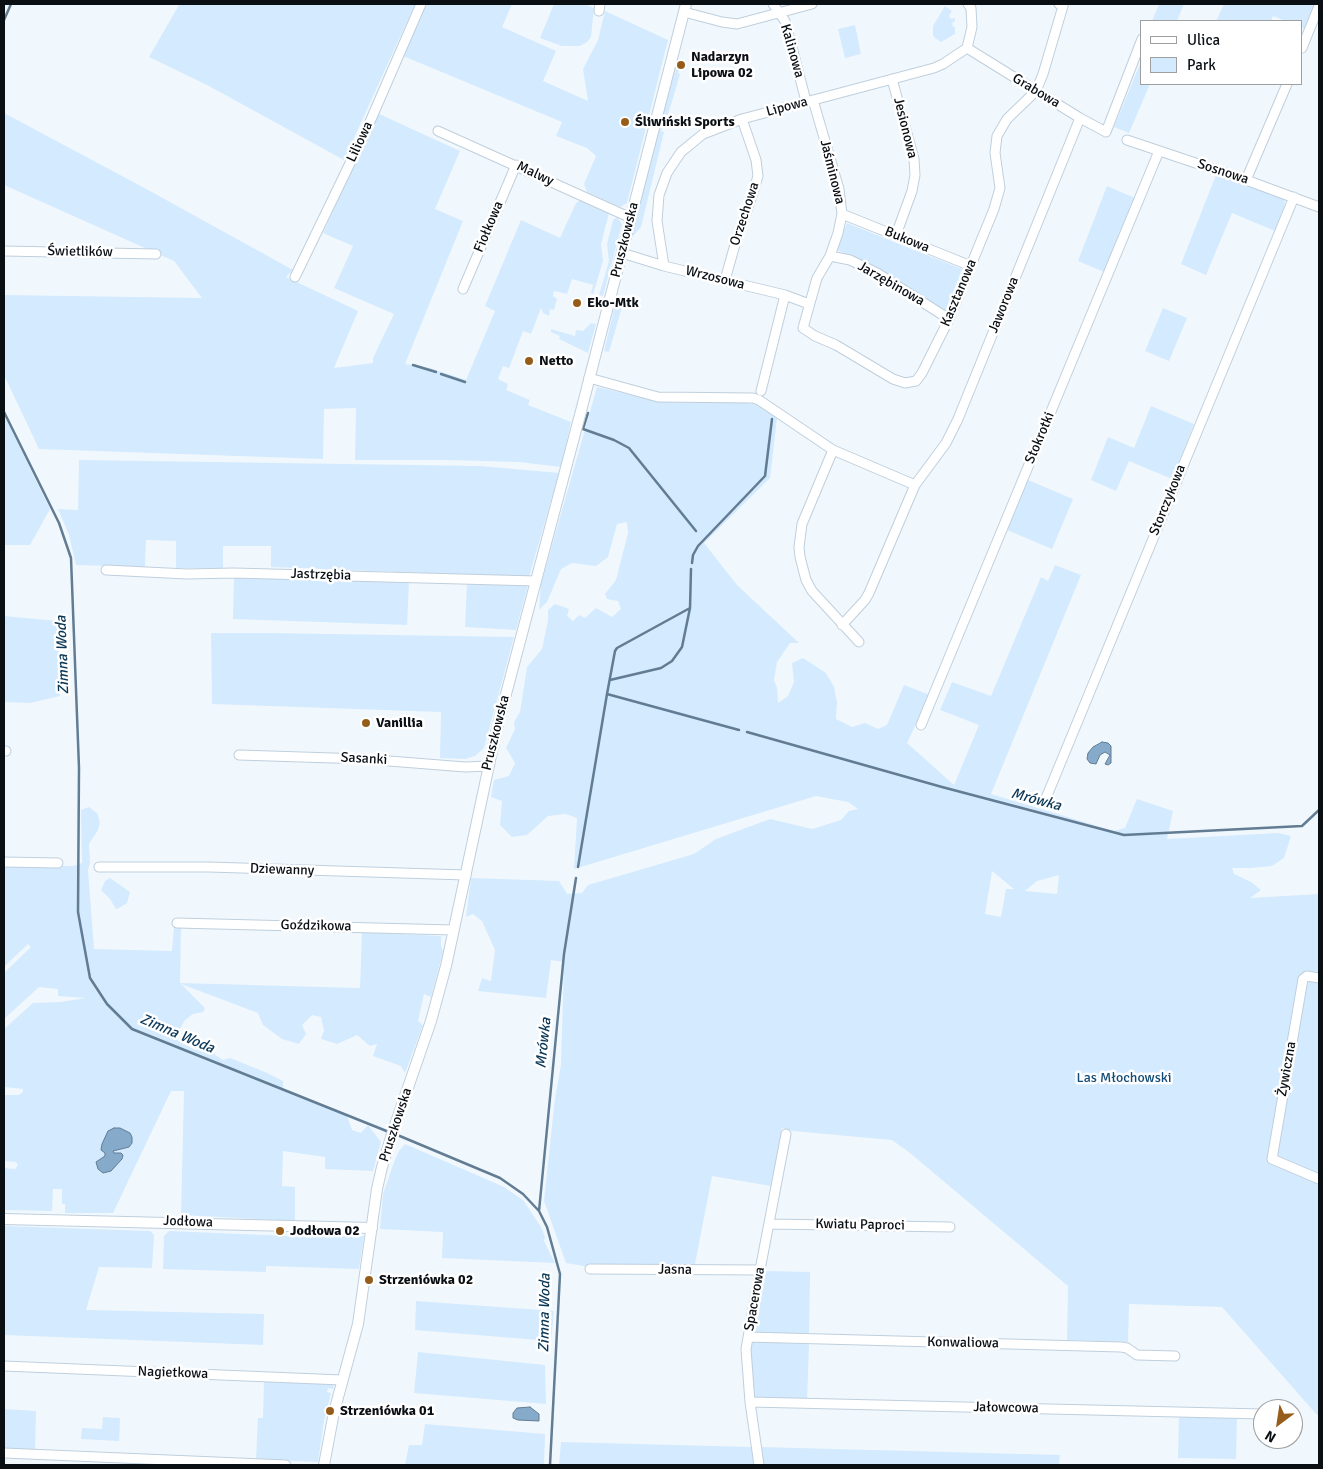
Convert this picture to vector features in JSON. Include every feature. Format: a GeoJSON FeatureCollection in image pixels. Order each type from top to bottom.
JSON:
{"type":"FeatureCollection","features":[{"type":"Feature","properties":{"kind":"street","name":"Liliowa"},"geometry":{"type":"LineString","coordinates":[[295,277],[369,124],[421,4]]}},
{"type":"Feature","properties":{"kind":"street","name":"Kalinowa"},"geometry":{"type":"LineString","coordinates":[[773,4],[785,22],[810,100]]}},
{"type":"Feature","properties":{"kind":"street"},"geometry":{"type":"LineString","coordinates":[[685,8],[722,22],[738,24],[812,4]]}},
{"type":"Feature","properties":{"kind":"street"},"geometry":{"type":"LineString","coordinates":[[966,48],[972,27],[971,8],[968,4]]}},
{"type":"Feature","properties":{"kind":"street"},"geometry":{"type":"LineString","coordinates":[[1036,90],[1043,74],[1063,6],[1059,4]]}},
{"type":"Feature","properties":{"kind":"street"},"geometry":{"type":"LineString","coordinates":[[1303,46],[1319,6]]}},
{"type":"Feature","properties":{"kind":"street","name":"Pruszkowska"},"geometry":{"type":"LineString","coordinates":[[324,1465],[334,1412],[358,1324],[377,1189],[392,1134],[439,993],[488,766],[685,8]]}},
{"type":"Feature","properties":{"kind":"street","name":"Grabowa"},"geometry":{"type":"LineString","coordinates":[[966,48],[1106,132],[1140,44]]}},
{"type":"Feature","properties":{"kind":"street","name":"Lipowa"},"geometry":{"type":"LineString","coordinates":[[664,266],[657,221],[659,195],[667,173],[681,152],[703,134],[742,119],[943,64],[966,48]]}},
{"type":"Feature","properties":{"kind":"street","name":"Jesionowa"},"geometry":{"type":"LineString","coordinates":[[892,79],[914,159],[915,175],[912,191],[896,235]]}},
{"type":"Feature","properties":{"kind":"street"},"geometry":{"type":"LineString","coordinates":[[1246,180],[1287,85]]}},
{"type":"Feature","properties":{"kind":"street","name":"Kasztanowa"},"geometry":{"type":"LineString","coordinates":[[803,328],[815,336],[836,345],[893,380],[905,383],[916,381],[949,320],[994,209],[1000,188],[995,153],[997,136],[1007,119],[1036,90]]}},
{"type":"Feature","properties":{"kind":"street","name":"Jaśminowa"},"geometry":{"type":"LineString","coordinates":[[803,328],[817,278],[830,256],[842,214],[839,189],[810,100]]}},
{"type":"Feature","properties":{"kind":"street","name":"Jaworowa"},"geometry":{"type":"LineString","coordinates":[[842,625],[869,593],[916,485],[946,443],[958,419],[1080,118]]}},
{"type":"Feature","properties":{"kind":"street","name":"Orzechowa"},"geometry":{"type":"LineString","coordinates":[[725,280],[758,176],[756,160],[742,119]]}},
{"type":"Feature","properties":{"kind":"street","name":"Malwy"},"geometry":{"type":"LineString","coordinates":[[438,131],[631,218]]}},
{"type":"Feature","properties":{"kind":"street","name":"Sosnowa"},"geometry":{"type":"LineString","coordinates":[[1127,140],[1319,207]]}},
{"type":"Feature","properties":{"kind":"street","name":"Stokrotki"},"geometry":{"type":"LineString","coordinates":[[921,725],[1159,151]]}},
{"type":"Feature","properties":{"kind":"street","name":"Fiołkowa"},"geometry":{"type":"LineString","coordinates":[[462,290],[516,165]]}},
{"type":"Feature","properties":{"kind":"street","name":"Storczykowa"},"geometry":{"type":"LineString","coordinates":[[1044,803],[1294,197]]}},
{"type":"Feature","properties":{"kind":"street","name":"Bukowa"},"geometry":{"type":"LineString","coordinates":[[842,214],[971,266]]}},
{"type":"Feature","properties":{"kind":"street","name":"Świetlików"},"geometry":{"type":"LineString","coordinates":[[4,251],[156,254]]}},
{"type":"Feature","properties":{"kind":"street","name":"Wrzosowa"},"geometry":{"type":"LineString","coordinates":[[622,253],[664,266],[785,295],[809,304]]}},
{"type":"Feature","properties":{"kind":"street","name":"Jarzębinowa"},"geometry":{"type":"LineString","coordinates":[[830,256],[850,260],[877,273],[949,320]]}},
{"type":"Feature","properties":{"kind":"street"},"geometry":{"type":"LineString","coordinates":[[761,391],[785,295]]}},
{"type":"Feature","properties":{"kind":"street"},"geometry":{"type":"LineString","coordinates":[[589,378],[658,397],[752,398],[759,400],[833,450],[916,485]]}},
{"type":"Feature","properties":{"kind":"street"},"geometry":{"type":"LineString","coordinates":[[833,450],[802,524],[799,547],[803,569],[812,591],[859,642]]}},
{"type":"Feature","properties":{"kind":"street","name":"Jastrzębia"},"geometry":{"type":"LineString","coordinates":[[106,570],[187,574],[244,573],[536,581]]}},
{"type":"Feature","properties":{"kind":"street","name":"Sasanki"},"geometry":{"type":"LineString","coordinates":[[239,755],[364,759],[488,766]]}},
{"type":"Feature","properties":{"kind":"street"},"geometry":{"type":"LineString","coordinates":[[4,862],[58,863]]}},
{"type":"Feature","properties":{"kind":"street","name":"Dziewanny"},"geometry":{"type":"LineString","coordinates":[[99,867],[209,867],[466,875]]}},
{"type":"Feature","properties":{"kind":"street","name":"Goździkowa"},"geometry":{"type":"LineString","coordinates":[[177,923],[454,930]]}},
{"type":"Feature","properties":{"kind":"street","name":"Żywiczna"},"geometry":{"type":"LineString","coordinates":[[1319,978],[1307,976],[1303,979],[1272,1159],[1319,1179]]}},
{"type":"Feature","properties":{"kind":"street","name":"Spacerowa"},"geometry":{"type":"LineString","coordinates":[[759,1465],[750,1402],[746,1352],[786,1134]]}},
{"type":"Feature","properties":{"kind":"street","name":"Jodłowa"},"geometry":{"type":"LineString","coordinates":[[4,1219],[372,1228]]}},
{"type":"Feature","properties":{"kind":"street","name":"Kwiatu Paproci"},"geometry":{"type":"LineString","coordinates":[[770,1224],[950,1227]]}},
{"type":"Feature","properties":{"kind":"street","name":"Jasna"},"geometry":{"type":"LineString","coordinates":[[590,1269],[760,1270]]}},
{"type":"Feature","properties":{"kind":"street","name":"Konwaliowa"},"geometry":{"type":"LineString","coordinates":[[748,1337],[1121,1347],[1127,1348],[1137,1355],[1175,1356]]}},
{"type":"Feature","properties":{"kind":"street","name":"Nagietkowa"},"geometry":{"type":"LineString","coordinates":[[4,1366],[342,1380]]}},
{"type":"Feature","properties":{"kind":"street","name":"Jałowcowa"},"geometry":{"type":"LineString","coordinates":[[750,1402],[1253,1414]]}},
{"type":"Feature","properties":{"kind":"street"},"geometry":{"type":"LineString","coordinates":[[4,1454],[286,1465]]}},
{"type":"Feature","properties":{"kind":"green space"},"geometry":{"type":"Polygon","coordinates":[[[179,4],[415,4],[344,160],[207,85],[149,57],[179,4]]]}},
{"type":"Feature","properties":{"kind":"green space"},"geometry":{"type":"Polygon","coordinates":[[[427,4],[512,4],[502,27],[556,51],[543,81],[588,101],[583,69],[598,40],[605,11],[668,40],[627,203],[620,207],[587,192],[584,184],[596,156],[587,148],[556,136],[562,122],[403,56],[427,4]]]}},
{"type":"Feature","properties":{"kind":"green space"},"geometry":{"type":"Polygon","coordinates":[[[554,4],[584,4],[594,8],[591,37],[587,42],[580,46],[562,46],[540,38],[554,4]]]}},
{"type":"Feature","properties":{"kind":"green space"},"geometry":{"type":"Polygon","coordinates":[[[1159,4],[1184,4],[1177,20],[1152,20],[1159,4]]]}},
{"type":"Feature","properties":{"kind":"green space"},"geometry":{"type":"Polygon","coordinates":[[[1224,4],[1315,4],[1304,29],[1303,20],[1283,20],[1273,16],[1271,20],[1216,20],[1224,4]]]}},
{"type":"Feature","properties":{"kind":"green space"},"geometry":{"type":"Polygon","coordinates":[[[945,6],[952,11],[949,16],[951,19],[955,18],[955,21],[952,23],[953,27],[955,27],[955,34],[941,42],[933,35],[933,26],[945,6]]]}},
{"type":"Feature","properties":{"kind":"green space"},"geometry":{"type":"Polygon","coordinates":[[[855,25],[861,54],[845,58],[838,29],[855,25]]]}},
{"type":"Feature","properties":{"kind":"green space"},"geometry":{"type":"Polygon","coordinates":[[[1140,64],[1140,85],[1150,85],[1129,133],[1114,127],[1140,64]]]}},
{"type":"Feature","properties":{"kind":"green space"},"geometry":{"type":"Polygon","coordinates":[[[676,68],[680,74],[668,115],[666,114],[661,131],[664,132],[641,227],[629,241],[661,115],[676,68]]]}},
{"type":"Feature","properties":{"kind":"green space"},"geometry":{"type":"Polygon","coordinates":[[[4,113],[293,270],[286,277],[358,311],[334,368],[373,363],[373,358],[394,314],[334,288],[353,246],[323,233],[377,113],[460,151],[435,209],[463,221],[405,364],[430,368],[466,380],[495,311],[485,306],[521,220],[560,238],[576,203],[581,200],[609,213],[601,244],[603,261],[593,294],[591,293],[593,285],[572,279],[567,294],[554,291],[553,296],[557,299],[554,310],[550,309],[549,316],[543,313],[541,308],[531,334],[523,331],[509,368],[503,366],[498,379],[508,384],[506,390],[530,400],[528,405],[571,422],[561,467],[519,462],[355,460],[356,408],[324,409],[323,459],[39,449],[4,375],[4,295],[202,298],[174,261],[4,185],[4,113]]]}},
{"type":"Feature","properties":{"kind":"green space"},"geometry":{"type":"Polygon","coordinates":[[[1216,175],[1278,195],[1285,201],[1275,231],[1232,213],[1206,275],[1181,264],[1216,175]]]}},
{"type":"Feature","properties":{"kind":"green space"},"geometry":{"type":"Polygon","coordinates":[[[1107,186],[1135,198],[1104,272],[1078,261],[1107,186]]]}},
{"type":"Feature","properties":{"kind":"green space"},"geometry":{"type":"Polygon","coordinates":[[[617,217],[622,224],[603,296],[599,295],[609,261],[607,244],[613,220],[617,217]]]}},
{"type":"Feature","properties":{"kind":"green space"},"geometry":{"type":"Polygon","coordinates":[[[847,223],[962,269],[946,312],[880,269],[837,250],[847,223]]]}},
{"type":"Feature","properties":{"kind":"green space"},"geometry":{"type":"Polygon","coordinates":[[[617,297],[624,300],[609,352],[604,351],[617,297]]]}},
{"type":"Feature","properties":{"kind":"green space"},"geometry":{"type":"Polygon","coordinates":[[[1163,308],[1187,318],[1169,361],[1145,351],[1163,308]]]}},
{"type":"Feature","properties":{"kind":"green space"},"geometry":{"type":"Polygon","coordinates":[[[591,323],[596,324],[588,353],[559,339],[560,336],[551,332],[551,329],[575,336],[576,330],[583,331],[591,323]]]}},
{"type":"Feature","properties":{"kind":"green space","name":"Las Młochowski"},"geometry":{"type":"Polygon","coordinates":[[[597,387],[661,402],[747,403],[760,405],[777,418],[770,478],[704,543],[737,585],[799,643],[790,643],[777,662],[774,680],[777,688],[778,703],[788,696],[794,682],[792,663],[803,658],[826,673],[834,687],[837,702],[836,719],[852,727],[865,723],[878,729],[887,725],[904,685],[930,695],[907,743],[954,785],[979,725],[940,710],[952,682],[991,696],[1041,577],[1048,581],[1055,565],[1081,575],[991,794],[1114,831],[1125,828],[1137,799],[1173,811],[1167,839],[1278,833],[1291,836],[1284,858],[1272,866],[1232,868],[1234,874],[1251,882],[1261,890],[1250,898],[1319,894],[1319,1415],[1222,1307],[1129,1304],[1128,1342],[1067,1340],[1068,1286],[892,1140],[793,1131],[782,1128],[771,1186],[712,1176],[695,1264],[590,1267],[566,1263],[544,1201],[555,1098],[561,1065],[564,962],[551,960],[546,998],[478,991],[482,978],[491,981],[495,950],[482,921],[473,914],[466,917],[471,878],[559,881],[567,894],[582,893],[588,885],[694,854],[716,839],[770,819],[812,829],[841,820],[849,811],[858,809],[848,802],[816,796],[574,869],[577,818],[566,814],[548,816],[527,835],[512,837],[500,825],[502,801],[491,797],[494,780],[509,776],[515,763],[506,748],[515,729],[514,722],[520,712],[527,667],[542,649],[548,620],[548,610],[555,604],[569,609],[567,616],[573,621],[579,615],[585,618],[596,608],[612,617],[621,609],[618,601],[607,599],[605,594],[616,580],[628,533],[627,522],[617,524],[608,557],[596,566],[572,563],[561,569],[547,602],[539,610],[541,584],[597,387]],[[992,871],[985,914],[1001,917],[1006,889],[1014,889],[992,871]],[[1059,875],[1037,881],[1025,891],[1057,894],[1059,875]]]}},
{"type":"Feature","properties":{"kind":"green space"},"geometry":{"type":"Polygon","coordinates":[[[1151,406],[1194,424],[1172,479],[1129,461],[1116,491],[1091,480],[1108,437],[1134,448],[1151,406]]]}},
{"type":"Feature","properties":{"kind":"green space"},"geometry":{"type":"Polygon","coordinates":[[[4,415],[50,509],[30,545],[4,545],[4,415]]]}},
{"type":"Feature","properties":{"kind":"green space"},"geometry":{"type":"Polygon","coordinates":[[[79,460],[480,466],[559,473],[529,577],[271,567],[271,546],[223,546],[223,568],[176,568],[176,541],[146,540],[145,567],[76,565],[69,535],[58,509],[78,510],[79,460]]]}},
{"type":"Feature","properties":{"kind":"green space"},"geometry":{"type":"Polygon","coordinates":[[[1028,480],[1073,499],[1052,549],[1007,530],[1028,480]]]}},
{"type":"Feature","properties":{"kind":"green space"},"geometry":{"type":"Polygon","coordinates":[[[269,576],[409,581],[407,625],[233,619],[234,578],[269,576]]]}},
{"type":"Feature","properties":{"kind":"green space"},"geometry":{"type":"Polygon","coordinates":[[[467,583],[528,585],[516,630],[465,627],[467,583]]]}},
{"type":"Feature","properties":{"kind":"green space"},"geometry":{"type":"Polygon","coordinates":[[[4,616],[58,621],[60,696],[30,703],[4,702],[4,616]]]}},
{"type":"Feature","properties":{"kind":"green space"},"geometry":{"type":"Polygon","coordinates":[[[211,633],[514,637],[484,748],[475,756],[465,759],[440,758],[441,712],[212,704],[211,633]]]}},
{"type":"Feature","properties":{"kind":"green space"},"geometry":{"type":"Polygon","coordinates":[[[89,807],[97,813],[100,822],[98,830],[89,844],[90,863],[88,870],[94,949],[172,951],[174,926],[181,927],[180,983],[360,988],[362,932],[441,936],[443,952],[431,997],[424,994],[418,1021],[423,1025],[405,1073],[401,1066],[373,1056],[377,1044],[370,1046],[357,1035],[337,1044],[321,1039],[324,1031],[321,1017],[312,1015],[302,1025],[306,1034],[299,1044],[282,1039],[263,1025],[258,1013],[181,984],[205,1008],[203,1012],[193,1014],[185,1020],[177,1034],[177,1040],[195,1050],[213,1049],[215,1055],[223,1060],[230,1058],[283,1081],[283,1089],[347,1116],[352,1130],[361,1133],[368,1125],[381,1142],[373,1171],[325,1169],[325,1157],[283,1151],[282,1186],[295,1187],[295,1221],[181,1215],[184,1091],[171,1091],[113,1213],[65,1213],[65,1204],[62,1204],[62,1189],[53,1189],[52,1211],[4,1210],[4,1168],[15,1169],[18,1165],[16,1162],[4,1161],[4,1095],[19,1095],[23,1092],[23,1089],[4,1087],[4,1029],[33,1003],[60,1002],[86,998],[58,996],[58,989],[39,987],[4,1019],[4,973],[31,947],[28,944],[4,967],[4,864],[73,866],[82,863],[81,810],[89,807]]]}},
{"type":"Feature","properties":{"kind":"green space"},"geometry":{"type":"Polygon","coordinates":[[[110,878],[130,892],[127,903],[116,909],[101,890],[105,881],[110,878]]]}},
{"type":"Feature","properties":{"kind":"green space"},"geometry":{"type":"Polygon","coordinates":[[[405,1144],[504,1187],[523,1200],[541,1227],[545,1237],[544,1241],[555,1263],[442,1258],[443,1232],[380,1229],[383,1194],[394,1162],[405,1144]]]}},
{"type":"Feature","properties":{"kind":"green space"},"geometry":{"type":"Polygon","coordinates":[[[4,1226],[150,1231],[154,1235],[152,1268],[99,1267],[86,1310],[264,1314],[263,1345],[4,1335],[4,1226]]]}},
{"type":"Feature","properties":{"kind":"green space"},"geometry":{"type":"Polygon","coordinates":[[[169,1231],[288,1236],[364,1236],[359,1269],[266,1266],[266,1272],[163,1269],[164,1236],[169,1231]]]}},
{"type":"Feature","properties":{"kind":"green space"},"geometry":{"type":"Polygon","coordinates":[[[766,1271],[810,1272],[809,1335],[757,1333],[755,1331],[766,1271]]]}},
{"type":"Feature","properties":{"kind":"green space"},"geometry":{"type":"Polygon","coordinates":[[[416,1301],[554,1311],[551,1341],[415,1330],[416,1301]]]}},
{"type":"Feature","properties":{"kind":"green space"},"geometry":{"type":"Polygon","coordinates":[[[751,1342],[809,1344],[807,1401],[754,1399],[751,1342]]]}},
{"type":"Feature","properties":{"kind":"green space"},"geometry":{"type":"Polygon","coordinates":[[[418,1352],[545,1365],[546,1404],[414,1393],[418,1352]]]}},
{"type":"Feature","properties":{"kind":"green space"},"geometry":{"type":"Polygon","coordinates":[[[264,1380],[334,1383],[333,1389],[328,1388],[327,1392],[331,1393],[324,1421],[318,1462],[256,1459],[258,1418],[263,1418],[264,1380]]]}},
{"type":"Feature","properties":{"kind":"green space"},"geometry":{"type":"Polygon","coordinates":[[[4,1409],[36,1411],[35,1450],[4,1448],[4,1409]]]}},
{"type":"Feature","properties":{"kind":"green space"},"geometry":{"type":"Polygon","coordinates":[[[1179,1415],[1237,1416],[1236,1459],[1178,1458],[1179,1415]]]}},
{"type":"Feature","properties":{"kind":"green space"},"geometry":{"type":"Polygon","coordinates":[[[103,1417],[120,1418],[119,1441],[81,1439],[82,1428],[102,1429],[103,1417]]]}},
{"type":"Feature","properties":{"kind":"green space"},"geometry":{"type":"Polygon","coordinates":[[[425,1424],[545,1434],[544,1465],[405,1465],[409,1445],[422,1445],[425,1424]]]}},
{"type":"Feature","properties":{"kind":"green space"},"geometry":{"type":"Polygon","coordinates":[[[561,1442],[752,1447],[754,1465],[559,1465],[561,1442]]]}},
{"type":"Feature","properties":{"kind":"green space"},"geometry":{"type":"Polygon","coordinates":[[[760,1447],[1060,1455],[1059,1465],[764,1465],[760,1447]]]}},
{"type":"Feature","properties":{"kind":"shaded area"},"geometry":{"type":"Polygon","coordinates":[[[1102,742],[1108,743],[1111,746],[1111,763],[1105,764],[1110,755],[1105,752],[1100,755],[1096,764],[1090,763],[1087,759],[1088,753],[1093,747],[1102,742]]]}},
{"type":"Feature","properties":{"kind":"shaded area"},"geometry":{"type":"Polygon","coordinates":[[[120,1128],[130,1133],[132,1143],[129,1147],[113,1151],[114,1153],[121,1153],[123,1155],[122,1159],[111,1171],[103,1173],[98,1169],[96,1162],[105,1156],[105,1153],[101,1150],[102,1144],[108,1131],[120,1128]]]}},
{"type":"Feature","properties":{"kind":"shaded area"},"geometry":{"type":"Polygon","coordinates":[[[530,1407],[539,1414],[539,1421],[513,1418],[513,1413],[517,1408],[530,1407]]]}},
{"type":"Feature","properties":{"kind":"waterway","name":"Zimna Woda"},"geometry":{"type":"LineString","coordinates":[[4,20],[11,4]]}},
{"type":"Feature","properties":{"kind":"waterway"},"geometry":{"type":"LineString","coordinates":[[413,365],[436,372]]}},
{"type":"Feature","properties":{"kind":"waterway"},"geometry":{"type":"LineString","coordinates":[[441,374],[465,382]]}},
{"type":"Feature","properties":{"kind":"waterway","name":"Zimna Woda"},"geometry":{"type":"LineString","coordinates":[[4,412],[59,523],[71,558],[79,768],[78,912],[90,978],[107,1004],[132,1029],[389,1132]]}},
{"type":"Feature","properties":{"kind":"waterway"},"geometry":{"type":"LineString","coordinates":[[588,413],[583,429],[614,440],[629,448],[696,531]]}},
{"type":"Feature","properties":{"kind":"waterway"},"geometry":{"type":"LineString","coordinates":[[692,563],[693,555],[698,546],[765,476],[772,419]]}},
{"type":"Feature","properties":{"kind":"waterway"},"geometry":{"type":"LineString","coordinates":[[607,694],[617,648],[690,608],[691,569]]}},
{"type":"Feature","properties":{"kind":"waterway"},"geometry":{"type":"LineString","coordinates":[[610,680],[661,668],[672,661],[682,647],[690,608]]}},
{"type":"Feature","properties":{"kind":"waterway","name":"Mrówka"},"geometry":{"type":"LineString","coordinates":[[578,867],[607,694],[739,730]]}},
{"type":"Feature","properties":{"kind":"waterway","name":"Mrówka"},"geometry":{"type":"LineString","coordinates":[[747,732],[942,787],[1124,835],[1302,826],[1319,810]]}},
{"type":"Feature","properties":{"kind":"waterway","name":"Mrówka"},"geometry":{"type":"LineString","coordinates":[[539,1211],[564,954],[576,878]]}},
{"type":"Feature","properties":{"kind":"waterway","name":"Zimna Woda"},"geometry":{"type":"LineString","coordinates":[[395,1134],[500,1178],[523,1194],[539,1211],[547,1227],[560,1274],[550,1465]]}},
{"type":"Feature","properties":{"kind":"place","name":"Nadarzyn Lipowa 02"},"geometry":{"type":"Point","coordinates":[681,65]}},
{"type":"Feature","properties":{"kind":"place","name":"Śliwiński Sports"},"geometry":{"type":"Point","coordinates":[625,122]}},
{"type":"Feature","properties":{"kind":"place","name":"Eko-Mtk"},"geometry":{"type":"Point","coordinates":[577,303]}},
{"type":"Feature","properties":{"kind":"place","name":"Netto"},"geometry":{"type":"Point","coordinates":[529,361]}},
{"type":"Feature","properties":{"kind":"place","name":"Vanillia"},"geometry":{"type":"Point","coordinates":[366,723]}},
{"type":"Feature","properties":{"kind":"place","name":"Jodłowa 02"},"geometry":{"type":"Point","coordinates":[280,1231]}},
{"type":"Feature","properties":{"kind":"place","name":"Strzeniówka 02"},"geometry":{"type":"Point","coordinates":[369,1280]}},
{"type":"Feature","properties":{"kind":"place","name":"Strzeniówka 01"},"geometry":{"type":"Point","coordinates":[330,1411]}}]}
